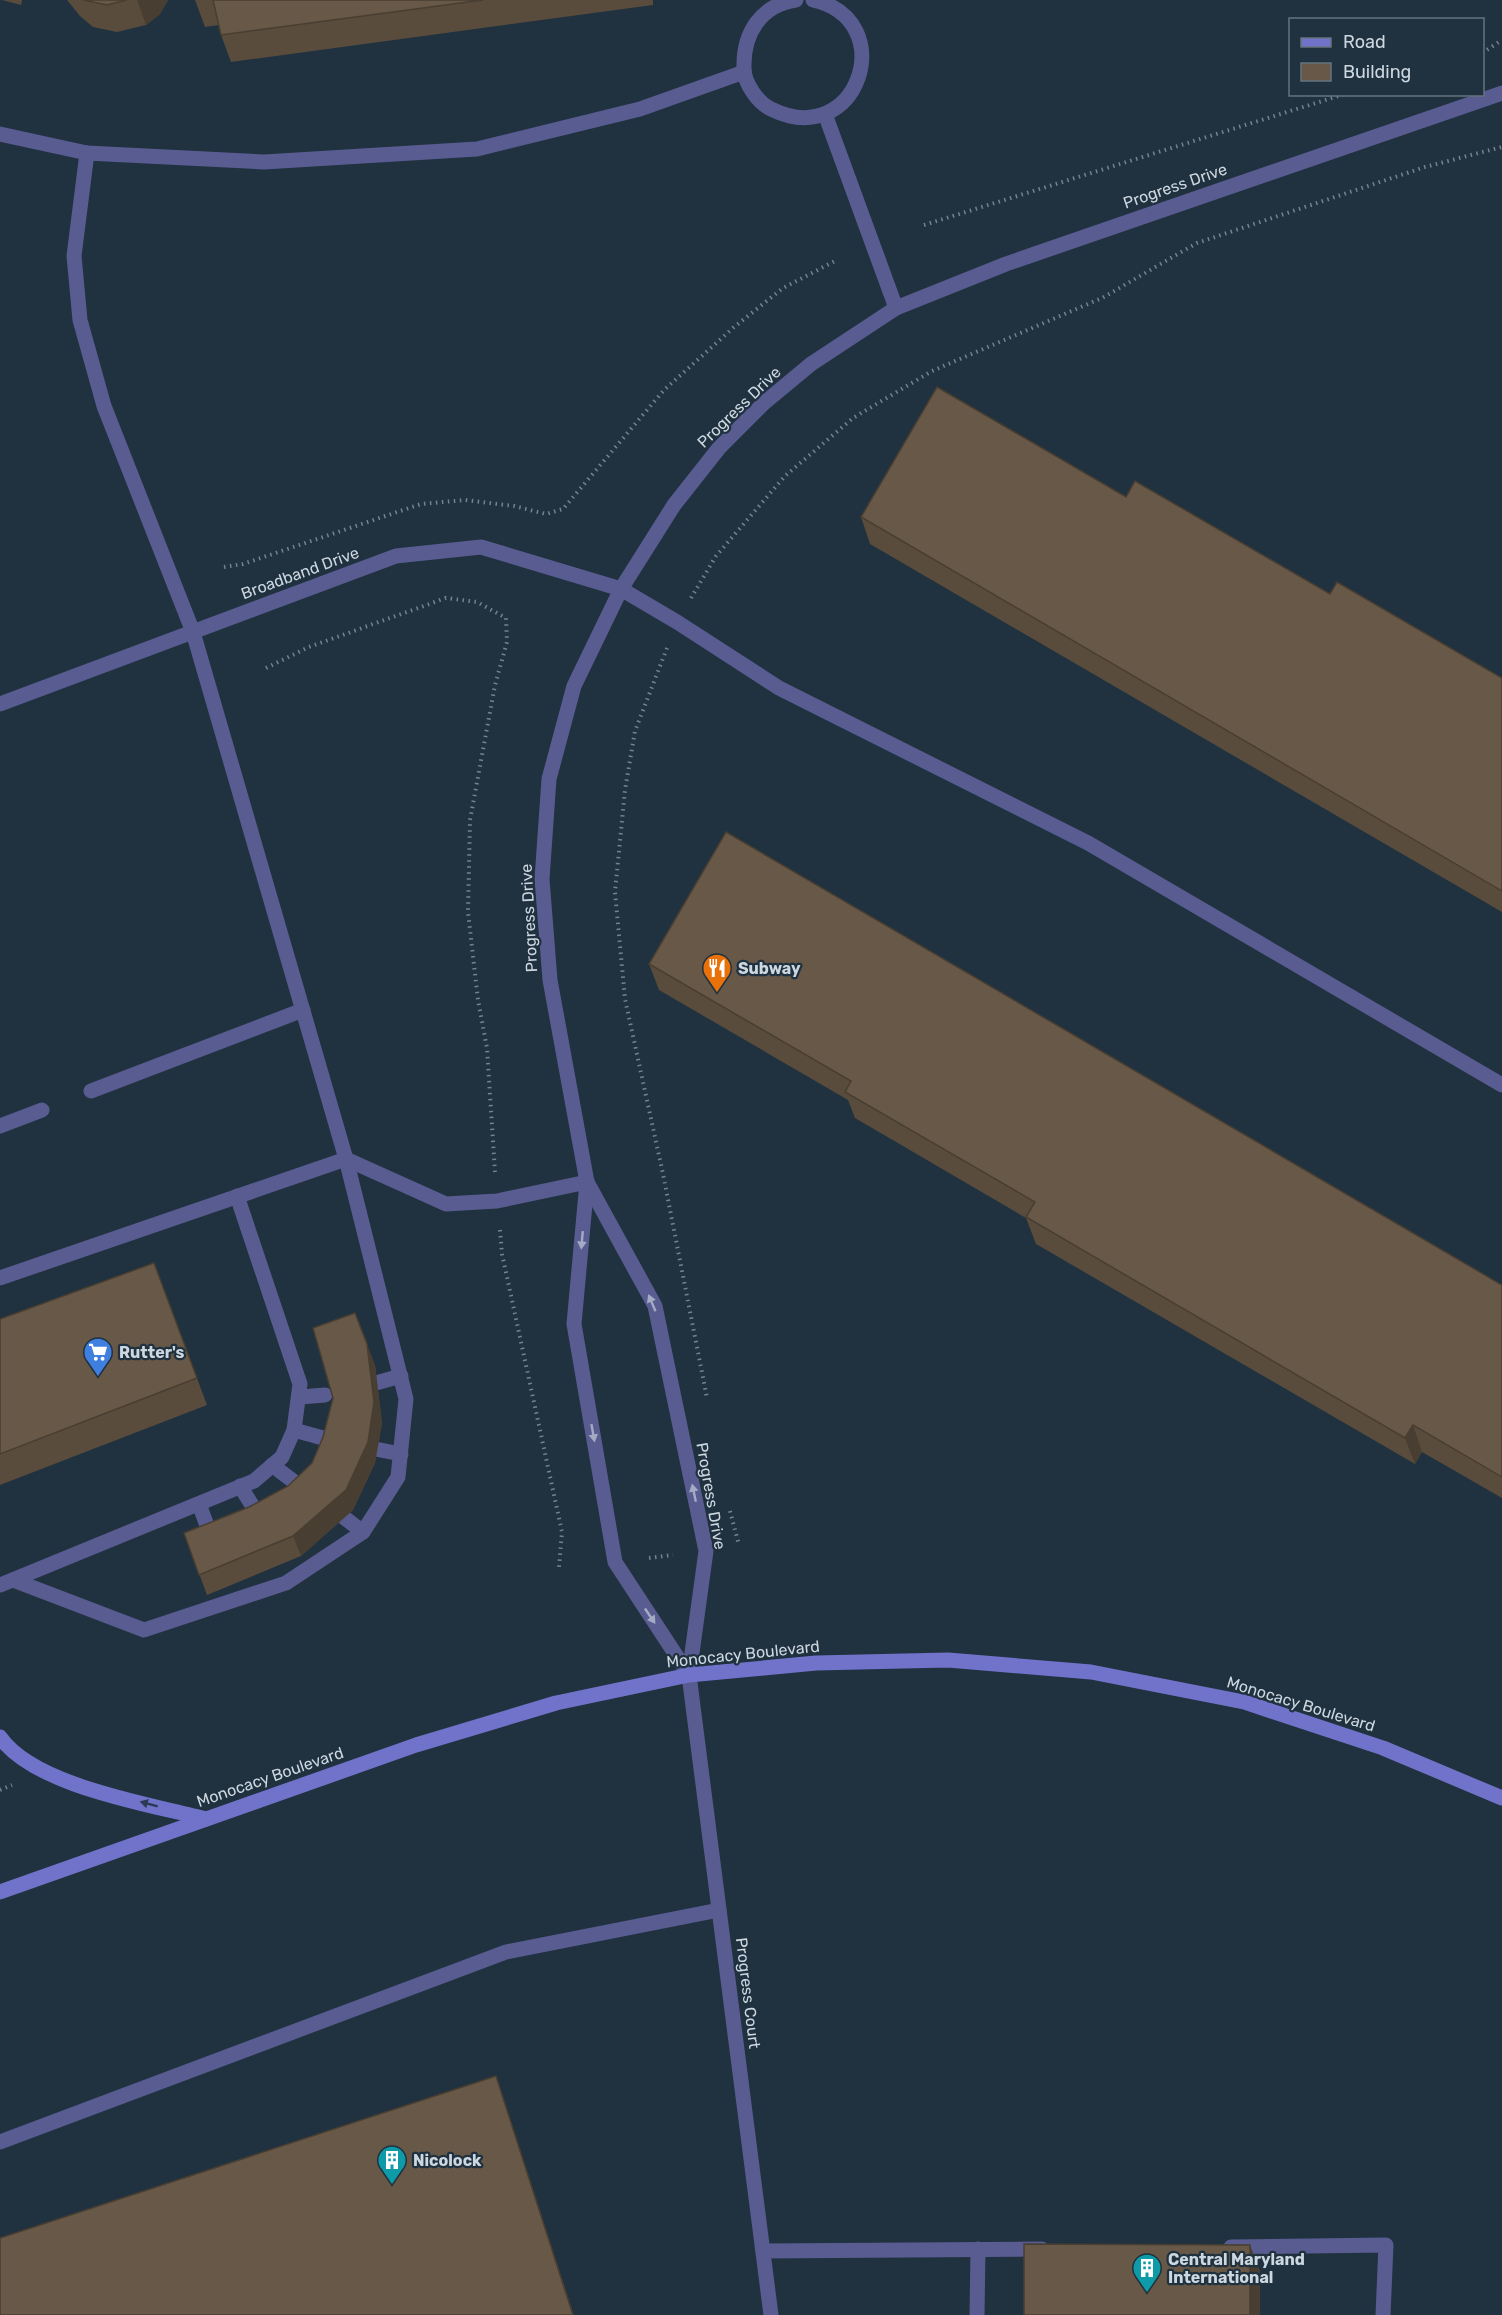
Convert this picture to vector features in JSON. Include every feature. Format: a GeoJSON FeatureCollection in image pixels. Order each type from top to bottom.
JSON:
{"type":"FeatureCollection","features":[{"type":"Feature","properties":{"kind":"main road","name":"Monocacy Boulevard"},"geometry":{"type":"LineString","coordinates":[[0,1892],[416,1745],[556,1703],[689,1675],[816,1663],[948,1660],[1091,1671],[1244,1702],[1383,1748],[1502,1798]]}},
{"type":"Feature","properties":{"kind":"main road"},"geometry":{"type":"LineString","coordinates":[[0,1737],[34,1767],[59,1780],[206,1819]]}},
{"type":"Feature","properties":{"kind":"street"},"geometry":{"type":"LineString","coordinates":[[796,0],[782,2],[764,13],[751,29],[744,48],[744,72],[752,91],[766,107],[785,116],[806,119],[825,114],[843,103],[856,86],[862,67],[862,46],[856,31],[844,15],[826,3],[813,0]]}},
{"type":"Feature","properties":{"kind":"street"},"geometry":{"type":"LineString","coordinates":[[0,134],[87,153],[264,162],[477,149],[640,109],[744,72]]}},
{"type":"Feature","properties":{"kind":"street","name":"Progress Drive"},"geometry":{"type":"LineString","coordinates":[[689,1675],[615,1562],[574,1324],[587,1182],[550,980],[542,879],[549,779],[574,686],[621,589],[674,505],[719,448],[764,404],[811,364],[896,308],[1006,264],[1502,93]]}},
{"type":"Feature","properties":{"kind":"street"},"geometry":{"type":"LineString","coordinates":[[825,114],[896,308]]}},
{"type":"Feature","properties":{"kind":"street"},"geometry":{"type":"LineString","coordinates":[[6,1582],[144,1630],[234,1594],[286,1583],[293,1572],[363,1532],[398,1477],[406,1399],[346,1159],[193,632],[104,406],[80,320],[74,256],[87,153]]}},
{"type":"Feature","properties":{"kind":"street","name":"Broadband Drive"},"geometry":{"type":"LineString","coordinates":[[0,704],[396,556],[481,547],[621,589],[779,688],[1088,843],[1502,1084]]}},
{"type":"Feature","properties":{"kind":"street"},"geometry":{"type":"LineString","coordinates":[[91,1091],[303,1010]]}},
{"type":"Feature","properties":{"kind":"street"},"geometry":{"type":"LineString","coordinates":[[0,1126],[42,1110]]}},
{"type":"Feature","properties":{"kind":"street"},"geometry":{"type":"LineString","coordinates":[[0,1278],[346,1159],[446,1204],[497,1201],[587,1182]]}},
{"type":"Feature","properties":{"kind":"street","name":"Progress Drive"},"geometry":{"type":"LineString","coordinates":[[587,1182],[655,1306],[705,1549],[689,1675]]}},
{"type":"Feature","properties":{"kind":"street"},"geometry":{"type":"LineString","coordinates":[[6,1582],[254,1481],[282,1457],[294,1430],[300,1384],[237,1196]]}},
{"type":"Feature","properties":{"kind":"street"},"geometry":{"type":"LineString","coordinates":[[365,1386],[401,1376]]}},
{"type":"Feature","properties":{"kind":"street"},"geometry":{"type":"LineString","coordinates":[[300,1397],[325,1395]]}},
{"type":"Feature","properties":{"kind":"street"},"geometry":{"type":"LineString","coordinates":[[294,1430],[323,1438]]}},
{"type":"Feature","properties":{"kind":"street"},"geometry":{"type":"LineString","coordinates":[[365,1448],[401,1454]]}},
{"type":"Feature","properties":{"kind":"street"},"geometry":{"type":"LineString","coordinates":[[272,1466],[301,1487]]}},
{"type":"Feature","properties":{"kind":"street"},"geometry":{"type":"LineString","coordinates":[[240,1486],[262,1521]]}},
{"type":"Feature","properties":{"kind":"street"},"geometry":{"type":"LineString","coordinates":[[199,1504],[212,1539]]}},
{"type":"Feature","properties":{"kind":"street"},"geometry":{"type":"LineString","coordinates":[[337,1512],[363,1532]]}},
{"type":"Feature","properties":{"kind":"street","name":"Progress Court"},"geometry":{"type":"LineString","coordinates":[[689,1675],[771,2315]]}},
{"type":"Feature","properties":{"kind":"street"},"geometry":{"type":"LineString","coordinates":[[0,2142],[506,1952],[719,1910]]}},
{"type":"Feature","properties":{"kind":"street"},"geometry":{"type":"LineString","coordinates":[[1218,2247],[1386,2245],[1383,2315]]}},
{"type":"Feature","properties":{"kind":"street"},"geometry":{"type":"LineString","coordinates":[[763,2251],[1062,2248]]}},
{"type":"Feature","properties":{"kind":"street"},"geometry":{"type":"LineString","coordinates":[[977,2315],[978,2249]]}},
{"type":"Feature","properties":{"kind":"path"},"geometry":{"type":"LineString","coordinates":[[1484,53],[1502,40]]}},
{"type":"Feature","properties":{"kind":"path"},"geometry":{"type":"LineString","coordinates":[[924,225],[1339,96]]}},
{"type":"Feature","properties":{"kind":"path"},"geometry":{"type":"LineString","coordinates":[[224,567],[243,564],[421,504],[465,500],[514,506],[546,514],[563,509],[664,390],[783,288],[837,260]]}},
{"type":"Feature","properties":{"kind":"path"},"geometry":{"type":"LineString","coordinates":[[266,668],[309,647],[446,598],[477,602],[506,618],[507,642],[495,685],[470,820],[468,900],[478,1000],[487,1048],[502,1254],[562,1532],[559,1568]]}},
{"type":"Feature","properties":{"kind":"path"},"geometry":{"type":"LineString","coordinates":[[649,1558],[673,1555]]}},
{"type":"Feature","properties":{"kind":"path"},"geometry":{"type":"LineString","coordinates":[[0,1790],[15,1784]]}},
{"type":"Feature","properties":{"kind":"building"},"geometry":{"type":"Polygon","coordinates":[[[83,0],[127,0],[107,5],[83,0]]]}},
{"type":"Feature","properties":{"kind":"building"},"geometry":{"type":"Polygon","coordinates":[[[213,0],[483,0],[221,35],[213,0]]]}},
{"type":"Feature","properties":{"kind":"building"},"geometry":{"type":"Polygon","coordinates":[[[937,387],[1126,497],[1135,481],[1330,594],[1337,582],[1502,678],[1502,891],[861,517],[937,387]]]}},
{"type":"Feature","properties":{"kind":"building"},"geometry":{"type":"Polygon","coordinates":[[[726,832],[1502,1285],[1502,1477],[1413,1425],[1405,1438],[1026,1217],[1035,1202],[845,1092],[851,1081],[649,964],[726,832]]]}},
{"type":"Feature","properties":{"kind":"building","name":"Rutter's"},"geometry":{"type":"Polygon","coordinates":[[[154,1263],[197,1378],[0,1454],[0,1319],[154,1263]]]}},
{"type":"Feature","properties":{"kind":"building"},"geometry":{"type":"Polygon","coordinates":[[[355,1313],[367,1344],[374,1402],[368,1442],[346,1490],[293,1536],[199,1575],[184,1533],[249,1507],[288,1486],[312,1463],[323,1437],[333,1398],[313,1328],[355,1313]]]}},
{"type":"Feature","properties":{"kind":"building","name":"Nicolock"},"geometry":{"type":"Polygon","coordinates":[[[496,2076],[573,2315],[0,2315],[0,2238],[496,2076]]]}},
{"type":"Feature","properties":{"kind":"building"},"geometry":{"type":"Polygon","coordinates":[[[1024,2244],[1250,2245],[1250,2315],[1024,2315],[1024,2244]]]}},
{"type":"Feature","properties":{"kind":"place","name":"Subway"},"geometry":{"type":"Point","coordinates":[717,994]}},
{"type":"Feature","properties":{"kind":"place","name":"Rutter's"},"geometry":{"type":"Point","coordinates":[98,1378]}},
{"type":"Feature","properties":{"kind":"place","name":"Nicolock"},"geometry":{"type":"Point","coordinates":[392,2186]}},
{"type":"Feature","properties":{"kind":"place","name":"Central Maryland International"},"geometry":{"type":"Point","coordinates":[1147,2294]}}]}
